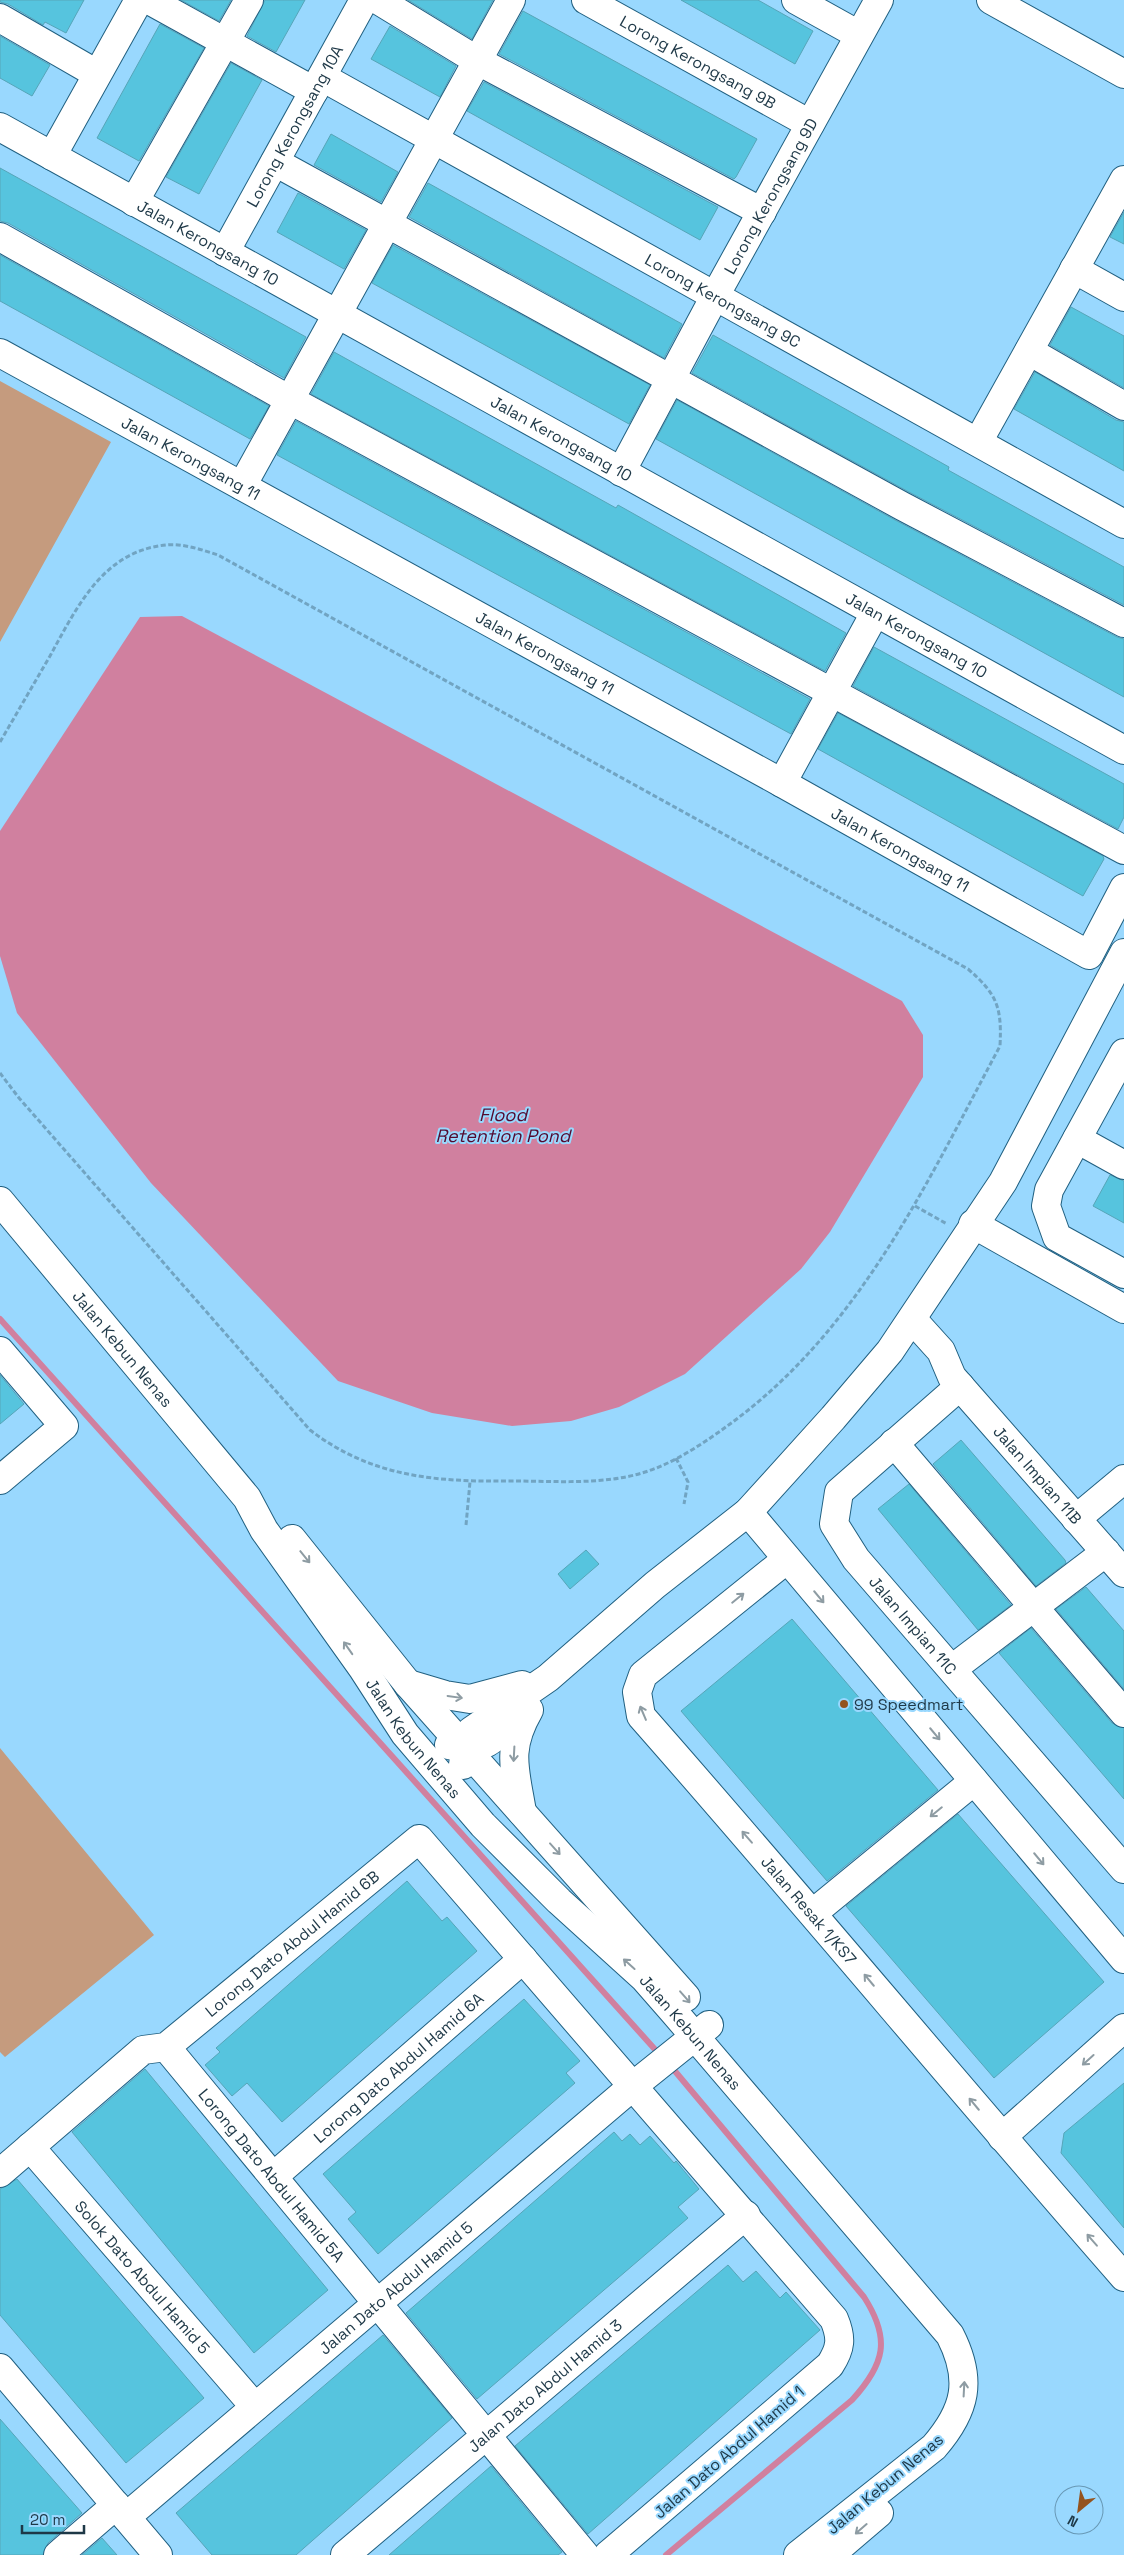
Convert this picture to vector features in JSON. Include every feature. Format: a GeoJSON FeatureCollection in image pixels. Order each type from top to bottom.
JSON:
{"type":"FeatureCollection","features":[{"type":"Feature","properties":{"kind":"street"},"geometry":{"type":"LineString","coordinates":[[52,156],[139,0]]}},
{"type":"Feature","properties":{"kind":"street","name":"Lorong Kerongsang 9C"},"geometry":{"type":"LineString","coordinates":[[149,0],[226,42],[434,140],[1124,524]]}},
{"type":"Feature","properties":{"kind":"street"},"geometry":{"type":"LineString","coordinates":[[134,202],[249,0]]}},
{"type":"Feature","properties":{"kind":"street","name":"Lorong Kerongsang 10A"},"geometry":{"type":"LineString","coordinates":[[225,252],[364,0]]}},
{"type":"Feature","properties":{"kind":"street"},"geometry":{"type":"LineString","coordinates":[[378,0],[478,61],[762,212]]}},
{"type":"Feature","properties":{"kind":"street"},"geometry":{"type":"LineString","coordinates":[[242,486],[511,0]]}},
{"type":"Feature","properties":{"kind":"street","name":"Lorong Kerongsang 9B"},"geometry":{"type":"LineString","coordinates":[[586,0],[810,124]]}},
{"type":"Feature","properties":{"kind":"street"},"geometry":{"type":"LineString","coordinates":[[796,0],[859,35]]}},
{"type":"Feature","properties":{"kind":"street","name":"Lorong Kerongsang 9D"},"geometry":{"type":"LineString","coordinates":[[622,472],[715,296],[879,0]]}},
{"type":"Feature","properties":{"kind":"street"},"geometry":{"type":"LineString","coordinates":[[991,0],[1124,74]]}},
{"type":"Feature","properties":{"kind":"street"},"geometry":{"type":"LineString","coordinates":[[0,18],[97,74]]}},
{"type":"Feature","properties":{"kind":"street","name":"Jalan Kerongsang 10"},"geometry":{"type":"LineString","coordinates":[[0,127],[1124,750]]}},
{"type":"Feature","properties":{"kind":"street"},"geometry":{"type":"LineString","coordinates":[[275,162],[902,506],[1124,623]]}},
{"type":"Feature","properties":{"kind":"street"},"geometry":{"type":"LineString","coordinates":[[978,442],[1123,184]]}},
{"type":"Feature","properties":{"kind":"street"},"geometry":{"type":"LineString","coordinates":[[0,237],[290,400],[1124,850]]}},
{"type":"Feature","properties":{"kind":"street"},"geometry":{"type":"LineString","coordinates":[[1074,269],[1124,297]]}},
{"type":"Feature","properties":{"kind":"street"},"geometry":{"type":"LineString","coordinates":[[1029,351],[1124,406]]}},
{"type":"Feature","properties":{"kind":"street","name":"Jalan Kerongsang 11"},"geometry":{"type":"LineString","coordinates":[[0,353],[1089,954],[1124,888]]}},
{"type":"Feature","properties":{"kind":"street"},"geometry":{"type":"LineString","coordinates":[[782,783],[875,612]]}},
{"type":"Feature","properties":{"kind":"street"},"geometry":{"type":"LineString","coordinates":[[506,1848],[465,1778],[463,1771],[464,1748],[467,1736],[471,1731],[548,1678],[655,1585],[748,1512],[833,1418],[907,1327],[969,1229],[1003,1182],[1124,954]]}},
{"type":"Feature","properties":{"kind":"street"},"geometry":{"type":"LineString","coordinates":[[1123,1057],[1049,1190],[1046,1206],[1057,1236],[1124,1274]]}},
{"type":"Feature","properties":{"kind":"street"},"geometry":{"type":"LineString","coordinates":[[1077,1140],[1124,1166]]}},
{"type":"Feature","properties":{"kind":"street","name":"Jalan Kebun Nenas"},"geometry":{"type":"LineString","coordinates":[[0,1200],[247,1498],[264,1530],[363,1669],[404,1734],[483,1825],[559,1901],[645,1979],[673,2011],[702,2031],[718,2064],[950,2335],[959,2352],[965,2390],[961,2407],[947,2433],[934,2448],[798,2555]]}},
{"type":"Feature","properties":{"kind":"street"},"geometry":{"type":"LineString","coordinates":[[969,1229],[1124,1309]]}},
{"type":"Feature","properties":{"kind":"street","name":"Jalan Impian 11B"},"geometry":{"type":"LineString","coordinates":[[907,1327],[927,1363],[956,1381],[1124,1573]]}},
{"type":"Feature","properties":{"kind":"street"},"geometry":{"type":"LineString","coordinates":[[0,1351],[64,1426],[0,1480]]}},
{"type":"Feature","properties":{"kind":"street","name":"Jalan Impian 11C"},"geometry":{"type":"LineString","coordinates":[[956,1381],[894,1443],[839,1492],[834,1524],[856,1559],[1124,1869]]}},
{"type":"Feature","properties":{"kind":"street"},"geometry":{"type":"LineString","coordinates":[[894,1443],[1124,1713]]}},
{"type":"Feature","properties":{"kind":"street"},"geometry":{"type":"LineString","coordinates":[[1076,1518],[1124,1479]]}},
{"type":"Feature","properties":{"kind":"street","name":"Jalan Kebun Nenas"},"geometry":{"type":"LineString","coordinates":[[247,1498],[277,1522],[408,1684],[522,1812],[702,2031],[966,2335],[978,2356],[983,2377],[982,2396],[977,2416],[964,2435],[938,2462],[830,2555]]}},
{"type":"Feature","properties":{"kind":"street"},"geometry":{"type":"LineString","coordinates":[[748,1512],[1124,1959]]}},
{"type":"Feature","properties":{"kind":"street"},"geometry":{"type":"LineString","coordinates":[[952,1669],[1106,1552]]}},
{"type":"Feature","properties":{"kind":"street","name":"Jalan Resak 1/KS7"},"geometry":{"type":"LineString","coordinates":[[787,1559],[643,1675],[637,1692],[642,1716],[813,1913],[1002,2137],[1124,2276]]}},
{"type":"Feature","properties":{"kind":"street"},"geometry":{"type":"LineString","coordinates":[[363,1669],[420,1729],[445,1744],[464,1748]]}},
{"type":"Feature","properties":{"kind":"street"},"geometry":{"type":"LineString","coordinates":[[408,1684],[445,1695],[470,1699],[548,1678]]}},
{"type":"Feature","properties":{"kind":"street"},"geometry":{"type":"LineString","coordinates":[[522,1812],[512,1756],[516,1738],[548,1678]]}},
{"type":"Feature","properties":{"kind":"street"},"geometry":{"type":"LineString","coordinates":[[813,1913],[974,1781]]}},
{"type":"Feature","properties":{"kind":"street","name":"Lorong Dato Abdul Hamid 6B"},"geometry":{"type":"LineString","coordinates":[[166,2047],[419,1839],[523,1959]]}},
{"type":"Feature","properties":{"kind":"street"},"geometry":{"type":"LineString","coordinates":[[523,1959],[746,2214]]}},
{"type":"Feature","properties":{"kind":"street","name":"Lorong Dato Abdul Hamid 6A"},"geometry":{"type":"LineString","coordinates":[[274,2176],[523,1959]]}},
{"type":"Feature","properties":{"kind":"street","name":"Jalan Dato Abdul Hamid 5"},"geometry":{"type":"LineString","coordinates":[[663,2062],[674,2039],[676,2023],[673,2011]]}},
{"type":"Feature","properties":{"kind":"street"},"geometry":{"type":"LineString","coordinates":[[1002,2137],[1124,2028]]}},
{"type":"Feature","properties":{"kind":"street"},"geometry":{"type":"LineString","coordinates":[[663,2062],[702,2031]]}},
{"type":"Feature","properties":{"kind":"street"},"geometry":{"type":"LineString","coordinates":[[0,2173],[143,2050],[166,2047]]}},
{"type":"Feature","properties":{"kind":"street","name":"Lorong Dato Abdul Hamid 5A"},"geometry":{"type":"LineString","coordinates":[[166,2047],[585,2555]]}},
{"type":"Feature","properties":{"kind":"street","name":"Jalan Dato Abdul Hamid 5"},"geometry":{"type":"LineString","coordinates":[[58,2555],[121,2511],[255,2407],[663,2062],[686,2053],[718,2064]]}},
{"type":"Feature","properties":{"kind":"street","name":"Solok Dato Abdul Hamid 5"},"geometry":{"type":"LineString","coordinates":[[30,2147],[255,2407]]}},
{"type":"Feature","properties":{"kind":"street","name":"Jalan Dato Abdul Hamid 1"},"geometry":{"type":"LineString","coordinates":[[608,2555],[830,2365],[838,2352],[841,2342],[834,2319],[746,2214]]}},
{"type":"Feature","properties":{"kind":"street","name":"Jalan Dato Abdul Hamid 3"},"geometry":{"type":"LineString","coordinates":[[345,2555],[746,2214]]}},
{"type":"Feature","properties":{"kind":"street"},"geometry":{"type":"LineString","coordinates":[[0,2368],[158,2555]]}},
{"type":"Feature","properties":{"kind":"path"},"geometry":{"type":"LineString","coordinates":[[0,742],[85,594],[107,571],[127,556],[168,544],[194,548],[218,555],[968,969],[986,985],[998,1003],[1001,1026],[1000,1046],[915,1206],[880,1263],[840,1319],[800,1364],[764,1400],[716,1435],[676,1458],[642,1473],[595,1481],[470,1482],[416,1477],[371,1464],[334,1449],[310,1430],[19,1098],[0,1073]]}},
{"type":"Feature","properties":{"kind":"path"},"geometry":{"type":"LineString","coordinates":[[915,1206],[969,1229]]}},
{"type":"Feature","properties":{"kind":"path"},"geometry":{"type":"LineString","coordinates":[[676,1458],[688,1482],[684,1504]]}},
{"type":"Feature","properties":{"kind":"path"},"geometry":{"type":"LineString","coordinates":[[466,1525],[470,1482]]}},
{"type":"Feature","properties":{"kind":"shaded area"},"geometry":{"type":"Polygon","coordinates":[[[0,381],[111,442],[0,642],[0,381]]]}},
{"type":"Feature","properties":{"kind":"shaded area"},"geometry":{"type":"Polygon","coordinates":[[[0,1748],[154,1935],[5,2057],[0,2052],[0,1748]]]}},
{"type":"Feature","properties":{"kind":"water","name":"Flood Retention Pond"},"geometry":{"type":"Polygon","coordinates":[[[182,616],[902,1001],[923,1035],[923,1077],[830,1232],[801,1269],[685,1374],[619,1407],[571,1421],[512,1426],[432,1413],[338,1381],[151,1183],[17,1013],[0,956],[0,831],[140,617],[182,616]]]}},
{"type":"Feature","properties":{"kind":"building"},"geometry":{"type":"Polygon","coordinates":[[[0,0],[84,0],[66,33],[45,22],[43,25],[8,4],[0,2],[0,0]]]}},
{"type":"Feature","properties":{"kind":"building"},"geometry":{"type":"Polygon","coordinates":[[[181,0],[231,0],[219,21],[181,0]]]}},
{"type":"Feature","properties":{"kind":"building"},"geometry":{"type":"Polygon","coordinates":[[[265,0],[305,0],[276,52],[247,36],[265,0]]]}},
{"type":"Feature","properties":{"kind":"building"},"geometry":{"type":"Polygon","coordinates":[[[408,0],[493,0],[472,39],[408,0]]]}},
{"type":"Feature","properties":{"kind":"building"},"geometry":{"type":"Polygon","coordinates":[[[681,0],[758,0],[813,31],[795,64],[681,0]]]}},
{"type":"Feature","properties":{"kind":"building"},"geometry":{"type":"Polygon","coordinates":[[[523,11],[757,139],[736,177],[734,179],[499,54],[523,11]]]}},
{"type":"Feature","properties":{"kind":"building"},"geometry":{"type":"Polygon","coordinates":[[[160,24],[204,48],[139,161],[97,138],[160,24]]]}},
{"type":"Feature","properties":{"kind":"building"},"geometry":{"type":"Polygon","coordinates":[[[390,26],[456,66],[440,97],[371,59],[390,26]]]}},
{"type":"Feature","properties":{"kind":"building"},"geometry":{"type":"Polygon","coordinates":[[[0,36],[50,65],[32,96],[0,78],[0,36]]]}},
{"type":"Feature","properties":{"kind":"building"},"geometry":{"type":"Polygon","coordinates":[[[231,63],[262,80],[199,194],[166,177],[231,63]]]}},
{"type":"Feature","properties":{"kind":"building"},"geometry":{"type":"Polygon","coordinates":[[[484,82],[718,207],[700,240],[467,111],[484,82]]]}},
{"type":"Feature","properties":{"kind":"building"},"geometry":{"type":"Polygon","coordinates":[[[331,134],[398,172],[381,202],[314,165],[331,134]]]}},
{"type":"Feature","properties":{"kind":"building"},"geometry":{"type":"Polygon","coordinates":[[[0,168],[306,337],[284,378],[8,223],[0,221],[0,168]]]}},
{"type":"Feature","properties":{"kind":"building"},"geometry":{"type":"Polygon","coordinates":[[[428,183],[682,324],[664,358],[409,217],[428,183]]]}},
{"type":"Feature","properties":{"kind":"building"},"geometry":{"type":"Polygon","coordinates":[[[298,193],[366,230],[344,269],[277,232],[298,193]]]}},
{"type":"Feature","properties":{"kind":"building"},"geometry":{"type":"Polygon","coordinates":[[[1124,212],[1124,244],[1110,237],[1124,212]]]}},
{"type":"Feature","properties":{"kind":"building"},"geometry":{"type":"Polygon","coordinates":[[[393,245],[650,385],[629,424],[372,283],[393,245]]]}},
{"type":"Feature","properties":{"kind":"building"},"geometry":{"type":"Polygon","coordinates":[[[0,255],[269,406],[250,439],[0,301],[0,255]]]}},
{"type":"Feature","properties":{"kind":"building"},"geometry":{"type":"Polygon","coordinates":[[[1071,307],[1124,336],[1124,388],[1050,345],[1071,307]]]}},
{"type":"Feature","properties":{"kind":"building"},"geometry":{"type":"Polygon","coordinates":[[[713,335],[949,467],[948,470],[1124,567],[1124,605],[909,492],[692,373],[713,335]]]}},
{"type":"Feature","properties":{"kind":"building"},"geometry":{"type":"Polygon","coordinates":[[[334,352],[616,508],[618,505],[846,633],[825,671],[311,394],[334,352]]]}},
{"type":"Feature","properties":{"kind":"building"},"geometry":{"type":"Polygon","coordinates":[[[1035,372],[1116,420],[1124,422],[1124,471],[1014,409],[1035,372]]]}},
{"type":"Feature","properties":{"kind":"building"},"geometry":{"type":"Polygon","coordinates":[[[677,400],[895,520],[1124,639],[1124,697],[656,439],[677,400]]]}},
{"type":"Feature","properties":{"kind":"building"},"geometry":{"type":"Polygon","coordinates":[[[296,421],[810,699],[791,734],[277,455],[296,421]]]}},
{"type":"Feature","properties":{"kind":"building"},"geometry":{"type":"Polygon","coordinates":[[[874,647],[1124,784],[1124,817],[1118,829],[853,686],[874,647]]]}},
{"type":"Feature","properties":{"kind":"building"},"geometry":{"type":"Polygon","coordinates":[[[838,713],[1103,856],[1104,859],[1083,896],[818,749],[838,713]]]}},
{"type":"Feature","properties":{"kind":"building"},"geometry":{"type":"Polygon","coordinates":[[[1110,1175],[1124,1181],[1124,1223],[1093,1206],[1110,1175]]]}},
{"type":"Feature","properties":{"kind":"building"},"geometry":{"type":"Polygon","coordinates":[[[0,1375],[24,1404],[0,1424],[0,1375]]]}},
{"type":"Feature","properties":{"kind":"building"},"geometry":{"type":"Polygon","coordinates":[[[961,1440],[1065,1560],[1066,1563],[1036,1586],[933,1464],[961,1440]]]}},
{"type":"Feature","properties":{"kind":"building"},"geometry":{"type":"Polygon","coordinates":[[[909,1484],[1011,1605],[978,1630],[878,1509],[909,1484]]]}},
{"type":"Feature","properties":{"kind":"building"},"geometry":{"type":"Polygon","coordinates":[[[586,1550],[599,1564],[570,1589],[558,1574],[586,1550]]]}},
{"type":"Feature","properties":{"kind":"building"},"geometry":{"type":"Polygon","coordinates":[[[1086,1587],[1124,1631],[1124,1689],[1056,1609],[1086,1587]]]}},
{"type":"Feature","properties":{"kind":"building"},"geometry":{"type":"Polygon","coordinates":[[[792,1619],[938,1790],[827,1881],[681,1711],[792,1619]]]}},
{"type":"Feature","properties":{"kind":"building"},"geometry":{"type":"Polygon","coordinates":[[[1031,1628],[1112,1723],[1124,1728],[1124,1799],[999,1653],[1031,1628]]]}},
{"type":"Feature","properties":{"kind":"building"},"geometry":{"type":"Polygon","coordinates":[[[958,1814],[1104,1982],[994,2078],[846,1906],[958,1814]]]}},
{"type":"Feature","properties":{"kind":"building"},"geometry":{"type":"Polygon","coordinates":[[[407,1881],[442,1921],[447,1917],[477,1951],[282,2122],[247,2083],[232,2096],[205,2065],[220,2052],[216,2048],[407,1881]]]}},
{"type":"Feature","properties":{"kind":"building"},"geometry":{"type":"Polygon","coordinates":[[[524,1999],[580,2061],[566,2073],[575,2083],[378,2254],[348,2219],[356,2212],[323,2174],[524,1999]]]}},
{"type":"Feature","properties":{"kind":"building"},"geometry":{"type":"Polygon","coordinates":[[[145,2069],[328,2290],[254,2353],[72,2132],[145,2069]]]}},
{"type":"Feature","properties":{"kind":"building"},"geometry":{"type":"Polygon","coordinates":[[[1124,2083],[1124,2228],[1061,2153],[1064,2133],[1124,2083]]]}},
{"type":"Feature","properties":{"kind":"building"},"geometry":{"type":"Polygon","coordinates":[[[614,2132],[622,2141],[630,2134],[640,2145],[650,2136],[674,2163],[676,2161],[699,2189],[678,2207],[688,2218],[477,2399],[406,2313],[614,2132]]]}},
{"type":"Feature","properties":{"kind":"building"},"geometry":{"type":"Polygon","coordinates":[[[17,2179],[204,2398],[126,2463],[0,2315],[0,2189],[17,2179]]]}},
{"type":"Feature","properties":{"kind":"building"},"geometry":{"type":"Polygon","coordinates":[[[728,2265],[743,2282],[756,2271],[780,2298],[786,2292],[820,2330],[588,2534],[515,2446],[728,2265]]]}},
{"type":"Feature","properties":{"kind":"building"},"geometry":{"type":"Polygon","coordinates":[[[383,2335],[452,2418],[296,2555],[212,2555],[176,2513],[383,2335]]]}},
{"type":"Feature","properties":{"kind":"building"},"geometry":{"type":"Polygon","coordinates":[[[0,2419],[82,2513],[48,2543],[43,2555],[0,2555],[0,2419]]]}},
{"type":"Feature","properties":{"kind":"building"},"geometry":{"type":"Polygon","coordinates":[[[491,2466],[562,2552],[558,2555],[389,2555],[491,2466]]]}},
{"type":"Feature","properties":{"kind":"building"},"geometry":{"type":"Polygon","coordinates":[[[102,2538],[117,2555],[82,2555],[102,2538]]]}},
{"type":"Feature","properties":{"kind":"waterway"},"geometry":{"type":"LineString","coordinates":[[0,1319],[660,2055]]}},
{"type":"Feature","properties":{"kind":"waterway"},"geometry":{"type":"LineString","coordinates":[[666,2555],[852,2400],[872,2375],[877,2363],[881,2339],[873,2312],[864,2297],[669,2064]]}},
{"type":"Feature","properties":{"kind":"place","name":"99 Speedmart"},"geometry":{"type":"Point","coordinates":[844,1704]}}]}
